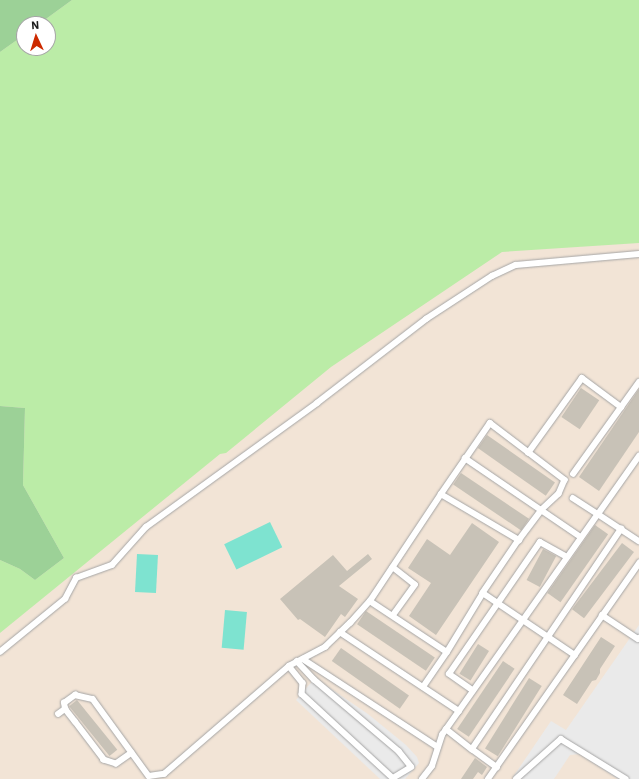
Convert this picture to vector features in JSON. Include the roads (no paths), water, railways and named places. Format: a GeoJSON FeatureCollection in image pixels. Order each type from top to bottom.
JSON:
{"type":"FeatureCollection","features":[{"type":"Feature","properties":{"kind":"lane"},"geometry":{"type":"LineString","coordinates":[[0,652],[65,599],[76,578],[112,565],[146,527],[317,403],[426,319],[492,276],[516,265],[639,254]]}},
{"type":"Feature","properties":{"kind":"lane"},"geometry":{"type":"LineString","coordinates":[[528,453],[582,378],[621,407]]}},
{"type":"Feature","properties":{"kind":"lane"},"geometry":{"type":"LineString","coordinates":[[573,474],[639,382]]}},
{"type":"Feature","properties":{"kind":"lane"},"geometry":{"type":"LineString","coordinates":[[132,753],[116,764],[104,760],[66,709],[64,703],[75,695],[94,699],[132,753],[148,778],[164,774],[289,666],[325,647],[370,600],[490,423],[565,480],[559,494],[542,510],[519,540],[423,688]]}},
{"type":"Feature","properties":{"kind":"lane"},"geometry":{"type":"LineString","coordinates":[[422,779],[432,766],[438,747],[446,730],[639,456]]}},
{"type":"Feature","properties":{"kind":"lane"},"geometry":{"type":"LineString","coordinates":[[465,458],[581,537]]}},
{"type":"Feature","properties":{"kind":"lane"},"geometry":{"type":"LineString","coordinates":[[441,494],[519,540]]}},
{"type":"Feature","properties":{"kind":"lane"},"geometry":{"type":"LineString","coordinates":[[573,498],[639,540]]}},
{"type":"Feature","properties":{"kind":"lane"},"geometry":{"type":"LineString","coordinates":[[472,749],[621,529]]}},
{"type":"Feature","properties":{"kind":"lane"},"geometry":{"type":"LineString","coordinates":[[473,691],[449,674],[540,542],[567,557]]}},
{"type":"Feature","properties":{"kind":"lane"},"geometry":{"type":"LineString","coordinates":[[488,779],[639,562]]}},
{"type":"Feature","properties":{"kind":"lane"},"geometry":{"type":"LineString","coordinates":[[393,568],[415,585],[393,616]]}},
{"type":"Feature","properties":{"kind":"lane"},"geometry":{"type":"LineString","coordinates":[[484,593],[575,655]]}},
{"type":"Feature","properties":{"kind":"lane"},"geometry":{"type":"LineString","coordinates":[[370,600],[447,652]]}},
{"type":"Feature","properties":{"kind":"lane"},"geometry":{"type":"LineString","coordinates":[[602,615],[638,639],[639,638]]}},
{"type":"Feature","properties":{"kind":"lane"},"geometry":{"type":"LineString","coordinates":[[340,632],[459,711]]}},
{"type":"Feature","properties":{"kind":"lane"},"geometry":{"type":"LineString","coordinates":[[303,659],[438,747]]}},
{"type":"Feature","properties":{"kind":"lane"},"geometry":{"type":"LineString","coordinates":[[289,666],[303,683],[302,694],[394,778],[411,767],[399,752],[314,680],[297,662]]}},
{"type":"Feature","properties":{"kind":"lane"},"geometry":{"type":"LineString","coordinates":[[58,714],[66,709]]}},
{"type":"Feature","properties":{"kind":"lane"},"geometry":{"type":"LineString","coordinates":[[446,730],[497,767]]}},
{"type":"Feature","properties":{"kind":"lane"},"geometry":{"type":"LineString","coordinates":[[513,778],[561,739],[626,779]]}}]}
